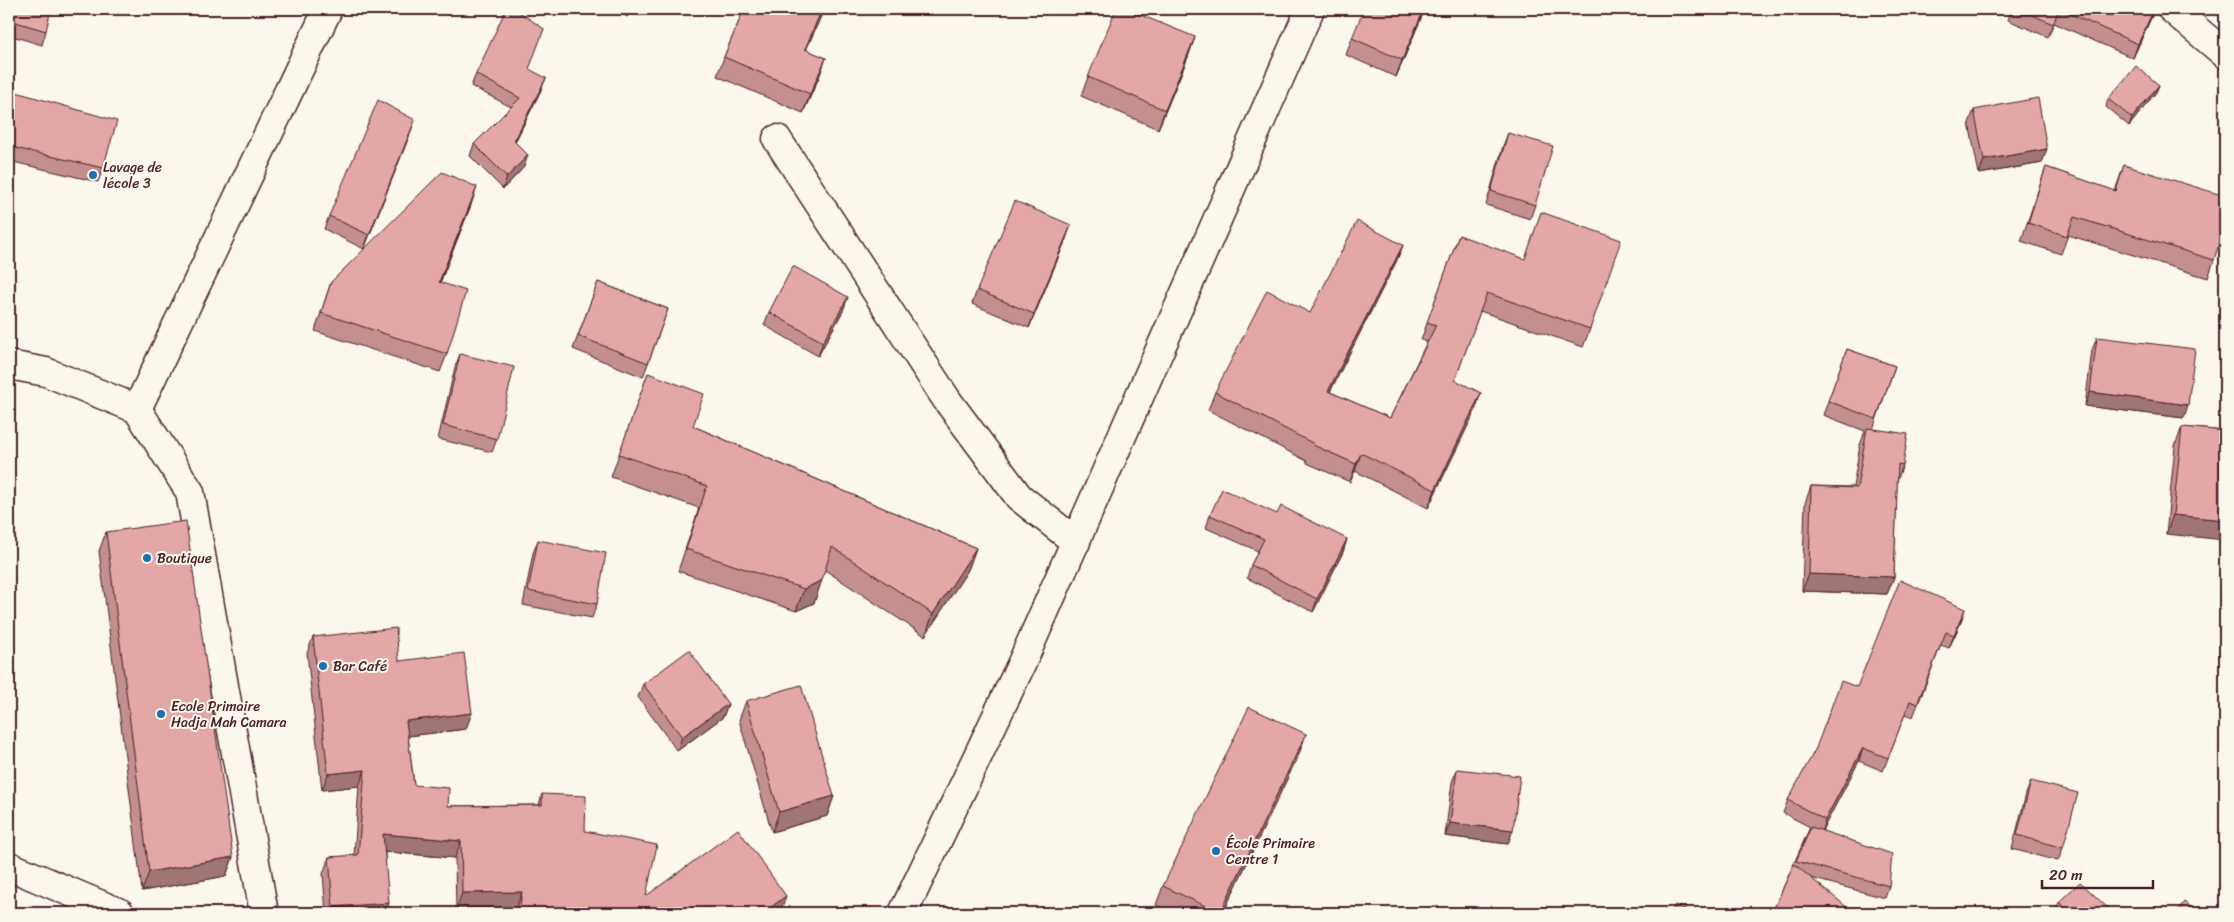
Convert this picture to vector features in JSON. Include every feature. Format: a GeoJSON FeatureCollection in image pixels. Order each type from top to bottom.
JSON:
{"type":"FeatureCollection","features":[{"type":"Feature","properties":{"kind":"street"},"geometry":{"type":"LineString","coordinates":[[137,409],[328,9]]}},
{"type":"Feature","properties":{"kind":"street"},"geometry":{"type":"LineString","coordinates":[[903,913],[1021,665],[1310,9]]}},
{"type":"Feature","properties":{"kind":"street"},"geometry":{"type":"LineString","coordinates":[[2172,9],[2225,54]]}},
{"type":"Feature","properties":{"kind":"street"},"geometry":{"type":"LineString","coordinates":[[777,139],[947,400],[1019,497],[1076,542]]}},
{"type":"Feature","properties":{"kind":"street"},"geometry":{"type":"LineString","coordinates":[[9,365],[46,372],[137,409],[190,492],[264,913]]}},
{"type":"Feature","properties":{"kind":"street"},"geometry":{"type":"LineString","coordinates":[[9,866],[120,913]]}},
{"type":"Feature","properties":{"kind":"building"},"geometry":{"type":"Polygon","coordinates":[[[9,9],[51,9],[46,31],[9,20],[9,9]]]}},
{"type":"Feature","properties":{"kind":"building"},"geometry":{"type":"Polygon","coordinates":[[[506,9],[515,9],[544,29],[529,69],[546,78],[514,141],[528,155],[507,177],[474,144],[520,98],[476,74],[506,9]]]}},
{"type":"Feature","properties":{"kind":"building"},"geometry":{"type":"Polygon","coordinates":[[[744,9],[822,9],[805,49],[826,58],[810,94],[724,57],[744,9]]]}},
{"type":"Feature","properties":{"kind":"building"},"geometry":{"type":"Polygon","coordinates":[[[1116,9],[1126,9],[1195,37],[1165,110],[1088,77],[1116,9]]]}},
{"type":"Feature","properties":{"kind":"building"},"geometry":{"type":"Polygon","coordinates":[[[1364,9],[1424,9],[1402,60],[1352,38],[1364,9]]]}},
{"type":"Feature","properties":{"kind":"building"},"geometry":{"type":"Polygon","coordinates":[[[2019,9],[2059,9],[2053,24],[2019,9]]]}},
{"type":"Feature","properties":{"kind":"building"},"geometry":{"type":"Polygon","coordinates":[[[2059,9],[2154,9],[2138,44],[2059,9]]]}},
{"type":"Feature","properties":{"kind":"building"},"geometry":{"type":"Polygon","coordinates":[[[2136,66],[2159,85],[2132,118],[2108,99],[2136,66]]]}},
{"type":"Feature","properties":{"kind":"building"},"geometry":{"type":"Polygon","coordinates":[[[9,90],[117,121],[103,168],[11,147],[9,156],[9,90]]]}},
{"type":"Feature","properties":{"kind":"building"},"geometry":{"type":"Polygon","coordinates":[[[2038,98],[2047,149],[1984,160],[1974,110],[2038,98]]]}},
{"type":"Feature","properties":{"kind":"building"},"geometry":{"type":"Polygon","coordinates":[[[378,100],[415,120],[369,235],[329,216],[378,100]]]}},
{"type":"Feature","properties":{"kind":"building"},"geometry":{"type":"Polygon","coordinates":[[[1508,133],[1553,146],[1535,205],[1491,191],[1508,133]]]}},
{"type":"Feature","properties":{"kind":"building"},"geometry":{"type":"Polygon","coordinates":[[[2124,165],[2225,196],[2225,224],[2214,260],[2074,217],[2067,236],[2028,223],[2046,167],[2116,191],[2124,165]]]}},
{"type":"Feature","properties":{"kind":"building"},"geometry":{"type":"Polygon","coordinates":[[[442,172],[477,187],[439,282],[466,291],[447,354],[321,313],[331,282],[442,172]]]}},
{"type":"Feature","properties":{"kind":"building"},"geometry":{"type":"Polygon","coordinates":[[[1015,201],[1071,225],[1034,314],[977,290],[1015,201]]]}},
{"type":"Feature","properties":{"kind":"building"},"geometry":{"type":"Polygon","coordinates":[[[1541,212],[1621,240],[1590,329],[1487,293],[1455,380],[1481,393],[1435,490],[1361,453],[1356,464],[1313,445],[1215,392],[1267,290],[1310,313],[1357,221],[1403,245],[1328,391],[1390,418],[1436,325],[1427,322],[1459,235],[1525,259],[1541,212]]]}},
{"type":"Feature","properties":{"kind":"building"},"geometry":{"type":"Polygon","coordinates":[[[793,266],[848,297],[823,342],[769,312],[793,266]]]}},
{"type":"Feature","properties":{"kind":"building"},"geometry":{"type":"Polygon","coordinates":[[[598,282],[668,309],[648,363],[578,336],[598,282]]]}},
{"type":"Feature","properties":{"kind":"building"},"geometry":{"type":"Polygon","coordinates":[[[2097,337],[2195,349],[2188,405],[2090,392],[2097,337]]]}},
{"type":"Feature","properties":{"kind":"building"},"geometry":{"type":"Polygon","coordinates":[[[1847,349],[1895,366],[1876,419],[1828,401],[1847,349]]]}},
{"type":"Feature","properties":{"kind":"building"},"geometry":{"type":"Polygon","coordinates":[[[460,354],[514,367],[497,439],[443,425],[460,354]]]}},
{"type":"Feature","properties":{"kind":"building"},"geometry":{"type":"Polygon","coordinates":[[[648,373],[704,394],[693,426],[976,548],[933,614],[832,547],[822,580],[804,589],[686,549],[707,486],[619,454],[648,373]]]}},
{"type":"Feature","properties":{"kind":"building"},"geometry":{"type":"Polygon","coordinates":[[[2182,427],[2225,431],[2225,520],[2173,515],[2182,427]]]}},
{"type":"Feature","properties":{"kind":"building"},"geometry":{"type":"Polygon","coordinates":[[[1867,428],[1908,434],[1903,465],[1898,464],[1894,577],[1809,574],[1811,486],[1857,488],[1867,428]]]}},
{"type":"Feature","properties":{"kind":"building"},"geometry":{"type":"Polygon","coordinates":[[[1222,489],[1277,514],[1281,506],[1347,539],[1317,599],[1251,565],[1264,539],[1210,515],[1222,489]]]}},
{"type":"Feature","properties":{"kind":"building","name":"Ecole Primaire Hadja Mah Camara"},"geometry":{"type":"Polygon","coordinates":[[[186,521],[233,857],[149,872],[106,532],[186,521]]]}},
{"type":"Feature","properties":{"kind":"building"},"geometry":{"type":"Polygon","coordinates":[[[538,540],[606,553],[597,604],[528,591],[538,540]]]}},
{"type":"Feature","properties":{"kind":"building"},"geometry":{"type":"Polygon","coordinates":[[[1900,580],[1965,609],[1954,635],[1946,632],[1917,704],[1910,701],[1888,758],[1863,748],[1825,820],[1788,800],[1816,748],[1841,681],[1857,687],[1900,580]]]}},
{"type":"Feature","properties":{"kind":"building"},"geometry":{"type":"Polygon","coordinates":[[[396,628],[399,661],[464,653],[472,713],[406,721],[414,785],[449,788],[448,806],[542,805],[542,794],[586,796],[585,831],[657,845],[646,896],[738,829],[786,896],[763,913],[519,913],[522,892],[462,893],[461,841],[383,834],[389,903],[333,907],[329,857],[358,855],[365,770],[328,774],[313,637],[396,628]]]}},
{"type":"Feature","properties":{"kind":"building"},"geometry":{"type":"Polygon","coordinates":[[[689,650],[728,704],[682,737],[643,684],[689,650]]]}},
{"type":"Feature","properties":{"kind":"building"},"geometry":{"type":"Polygon","coordinates":[[[801,685],[834,796],[779,812],[746,701],[801,685]]]}},
{"type":"Feature","properties":{"kind":"building"},"geometry":{"type":"Polygon","coordinates":[[[1249,707],[1306,734],[1220,913],[1163,886],[1249,707]]]}},
{"type":"Feature","properties":{"kind":"building"},"geometry":{"type":"Polygon","coordinates":[[[1457,769],[1520,776],[1513,830],[1450,823],[1457,769]]]}},
{"type":"Feature","properties":{"kind":"building"},"geometry":{"type":"Polygon","coordinates":[[[2031,781],[2078,793],[2063,848],[2017,835],[2031,781]]]}},
{"type":"Feature","properties":{"kind":"building"},"geometry":{"type":"Polygon","coordinates":[[[1811,827],[1892,854],[1889,886],[1796,861],[1811,827]]]}},
{"type":"Feature","properties":{"kind":"building"},"geometry":{"type":"Polygon","coordinates":[[[1794,864],[1854,913],[1772,913],[1794,864]]]}},
{"type":"Feature","properties":{"kind":"building"},"geometry":{"type":"Polygon","coordinates":[[[2080,882],[2110,910],[2107,913],[2070,913],[2059,902],[2080,882]]]}},
{"type":"Feature","properties":{"kind":"building"},"geometry":{"type":"Polygon","coordinates":[[[2184,902],[2198,913],[2176,913],[2184,902]]]}},
{"type":"Feature","properties":{"kind":"building"},"geometry":{"type":"Polygon","coordinates":[[[1675,905],[1694,913],[1671,913],[1675,905]]]}},
{"type":"Feature","properties":{"kind":"place","name":"Lavage de lécole 3"},"geometry":{"type":"Point","coordinates":[93,175]}},
{"type":"Feature","properties":{"kind":"place","name":"Boutique"},"geometry":{"type":"Point","coordinates":[147,558]}},
{"type":"Feature","properties":{"kind":"place","name":"Bar Café"},"geometry":{"type":"Point","coordinates":[323,666]}},
{"type":"Feature","properties":{"kind":"place","name":"Ecole Primaire Hadja Mah Camara"},"geometry":{"type":"Point","coordinates":[161,714]}},
{"type":"Feature","properties":{"kind":"place","name":"École Primaire Centre 1"},"geometry":{"type":"Point","coordinates":[1216,851]}}]}
